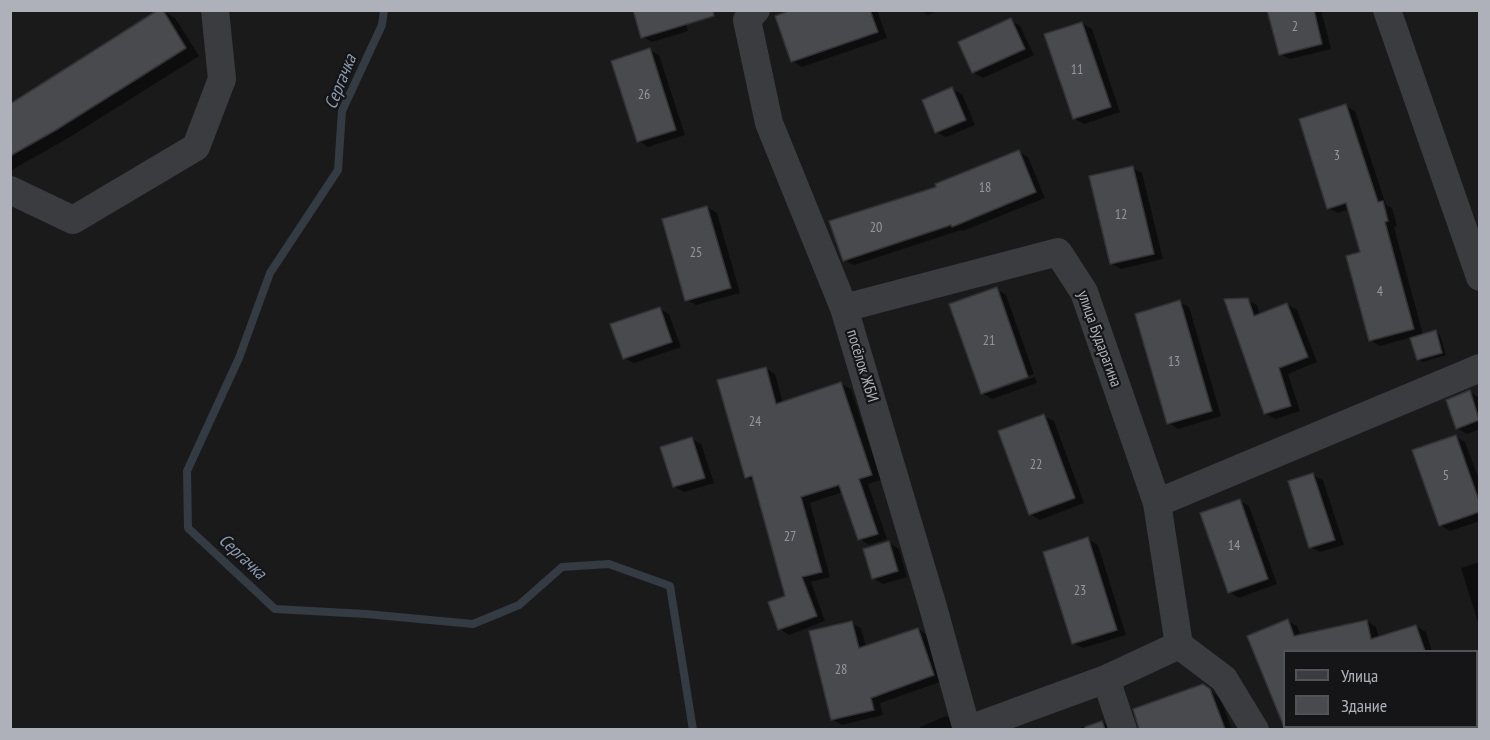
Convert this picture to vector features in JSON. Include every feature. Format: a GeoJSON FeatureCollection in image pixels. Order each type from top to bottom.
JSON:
{"type":"FeatureCollection","features":[{"type":"Feature","properties":{"kind":"street"},"geometry":{"type":"LineString","coordinates":[[10,190],[73,220],[196,147],[222,79],[215,10]]}},
{"type":"Feature","properties":{"kind":"street","name":"посёлок ЖБИ"},"geometry":{"type":"LineString","coordinates":[[756,10],[747,20],[769,123],[844,308],[967,729]]}},
{"type":"Feature","properties":{"kind":"street"},"geometry":{"type":"LineString","coordinates":[[1387,10],[1479,277]]}},
{"type":"Feature","properties":{"kind":"street","name":"улица Бударагина"},"geometry":{"type":"LineString","coordinates":[[844,308],[1058,252],[1084,292],[1157,503],[1179,645]]}},
{"type":"Feature","properties":{"kind":"street"},"geometry":{"type":"LineString","coordinates":[[1157,503],[1479,368]]}},
{"type":"Feature","properties":{"kind":"street"},"geometry":{"type":"LineString","coordinates":[[967,729],[1106,679],[1179,645],[1224,679],[1255,729]]}},
{"type":"Feature","properties":{"kind":"street"},"geometry":{"type":"LineString","coordinates":[[1106,679],[1124,729]]}},
{"type":"Feature","properties":{"kind":"building"},"geometry":{"type":"Polygon","coordinates":[[[158,10],[163,10],[186,48],[56,130],[10,156],[10,104],[158,10]]]}},
{"type":"Feature","properties":{"kind":"building"},"geometry":{"type":"Polygon","coordinates":[[[633,10],[713,10],[714,16],[641,38],[633,10]]]}},
{"type":"Feature","properties":{"kind":"building"},"geometry":{"type":"Polygon","coordinates":[[[791,10],[870,10],[878,32],[791,62],[775,16],[791,10]]]}},
{"type":"Feature","properties":{"kind":"building"},"geometry":{"type":"Polygon","coordinates":[[[1267,10],[1314,10],[1322,44],[1279,55],[1267,10]]]}},
{"type":"Feature","properties":{"kind":"building"},"geometry":{"type":"Polygon","coordinates":[[[1011,18],[1025,49],[972,73],[958,42],[1011,18]]]}},
{"type":"Feature","properties":{"kind":"building"},"geometry":{"type":"Polygon","coordinates":[[[1082,22],[1111,107],[1073,119],[1044,34],[1082,22]]]}},
{"type":"Feature","properties":{"kind":"building"},"geometry":{"type":"Polygon","coordinates":[[[650,48],[676,130],[637,142],[611,61],[650,48]]]}},
{"type":"Feature","properties":{"kind":"building"},"geometry":{"type":"Polygon","coordinates":[[[952,87],[966,120],[935,133],[922,100],[952,87]]]}},
{"type":"Feature","properties":{"kind":"building"},"geometry":{"type":"Polygon","coordinates":[[[1346,104],[1378,202],[1383,201],[1388,221],[1385,222],[1414,329],[1369,341],[1346,256],[1360,252],[1346,203],[1327,209],[1299,119],[1346,104]]]}},
{"type":"Feature","properties":{"kind":"building"},"geometry":{"type":"Polygon","coordinates":[[[1019,150],[1036,192],[952,227],[951,225],[843,261],[829,221],[936,187],[935,184],[1019,150]]]}},
{"type":"Feature","properties":{"kind":"building"},"geometry":{"type":"Polygon","coordinates":[[[1133,166],[1154,254],[1110,264],[1089,176],[1133,166]]]}},
{"type":"Feature","properties":{"kind":"building"},"geometry":{"type":"Polygon","coordinates":[[[707,206],[731,288],[685,301],[662,219],[707,206]]]}},
{"type":"Feature","properties":{"kind":"building"},"geometry":{"type":"Polygon","coordinates":[[[997,287],[1028,377],[981,394],[949,304],[997,287]]]}},
{"type":"Feature","properties":{"kind":"building"},"geometry":{"type":"Polygon","coordinates":[[[1248,298],[1254,316],[1287,303],[1308,357],[1279,368],[1291,406],[1264,414],[1224,299],[1248,298]]]}},
{"type":"Feature","properties":{"kind":"building"},"geometry":{"type":"Polygon","coordinates":[[[1180,300],[1212,411],[1167,424],[1135,314],[1180,300]]]}},
{"type":"Feature","properties":{"kind":"building"},"geometry":{"type":"Polygon","coordinates":[[[660,307],[672,342],[623,359],[610,324],[660,307]]]}},
{"type":"Feature","properties":{"kind":"building"},"geometry":{"type":"Polygon","coordinates":[[[1436,330],[1442,353],[1417,360],[1410,338],[1436,330]]]}},
{"type":"Feature","properties":{"kind":"building"},"geometry":{"type":"Polygon","coordinates":[[[766,367],[776,404],[841,382],[872,475],[859,479],[878,534],[858,540],[839,485],[801,497],[822,572],[802,577],[817,616],[778,630],[768,602],[785,596],[752,476],[745,478],[717,380],[766,367]]]}},
{"type":"Feature","properties":{"kind":"building"},"geometry":{"type":"Polygon","coordinates":[[[1470,390],[1479,420],[1456,429],[1446,400],[1470,390]]]}},
{"type":"Feature","properties":{"kind":"building"},"geometry":{"type":"Polygon","coordinates":[[[1044,414],[1075,498],[1029,515],[998,431],[1044,414]]]}},
{"type":"Feature","properties":{"kind":"building"},"geometry":{"type":"Polygon","coordinates":[[[1456,435],[1479,501],[1479,512],[1439,526],[1412,450],[1456,435]]]}},
{"type":"Feature","properties":{"kind":"building"},"geometry":{"type":"Polygon","coordinates":[[[692,437],[705,478],[673,487],[660,447],[692,437]]]}},
{"type":"Feature","properties":{"kind":"building"},"geometry":{"type":"Polygon","coordinates":[[[1313,473],[1335,540],[1309,548],[1288,481],[1313,473]]]}},
{"type":"Feature","properties":{"kind":"building"},"geometry":{"type":"Polygon","coordinates":[[[1240,499],[1268,579],[1228,593],[1200,513],[1240,499]]]}},
{"type":"Feature","properties":{"kind":"building"},"geometry":{"type":"Polygon","coordinates":[[[1088,537],[1117,630],[1072,644],[1043,552],[1088,537]]]}},
{"type":"Feature","properties":{"kind":"building"},"geometry":{"type":"Polygon","coordinates":[[[889,541],[898,571],[872,579],[863,549],[889,541]]]}},
{"type":"Feature","properties":{"kind":"building"},"geometry":{"type":"Polygon","coordinates":[[[1288,619],[1294,636],[1367,620],[1371,639],[1416,625],[1425,650],[1283,650],[1283,725],[1247,636],[1288,619]]]}},
{"type":"Feature","properties":{"kind":"building"},"geometry":{"type":"Polygon","coordinates":[[[852,621],[859,648],[918,628],[934,675],[871,698],[874,710],[831,720],[809,631],[852,621]]]}},
{"type":"Feature","properties":{"kind":"building"},"geometry":{"type":"Polygon","coordinates":[[[1203,684],[1210,689],[1225,729],[1139,729],[1133,709],[1203,684]]]}},
{"type":"Feature","properties":{"kind":"building"},"geometry":{"type":"Polygon","coordinates":[[[1102,721],[1105,729],[1085,729],[1085,727],[1102,721]]]}},
{"type":"Feature","properties":{"kind":"waterway","name":"Сергачка"},"geometry":{"type":"LineString","coordinates":[[384,10],[382,25],[342,111],[338,170],[270,273],[239,358],[187,471],[188,528],[275,609],[366,614],[473,624],[519,605],[562,567],[609,564],[670,586],[693,730]]}}]}
